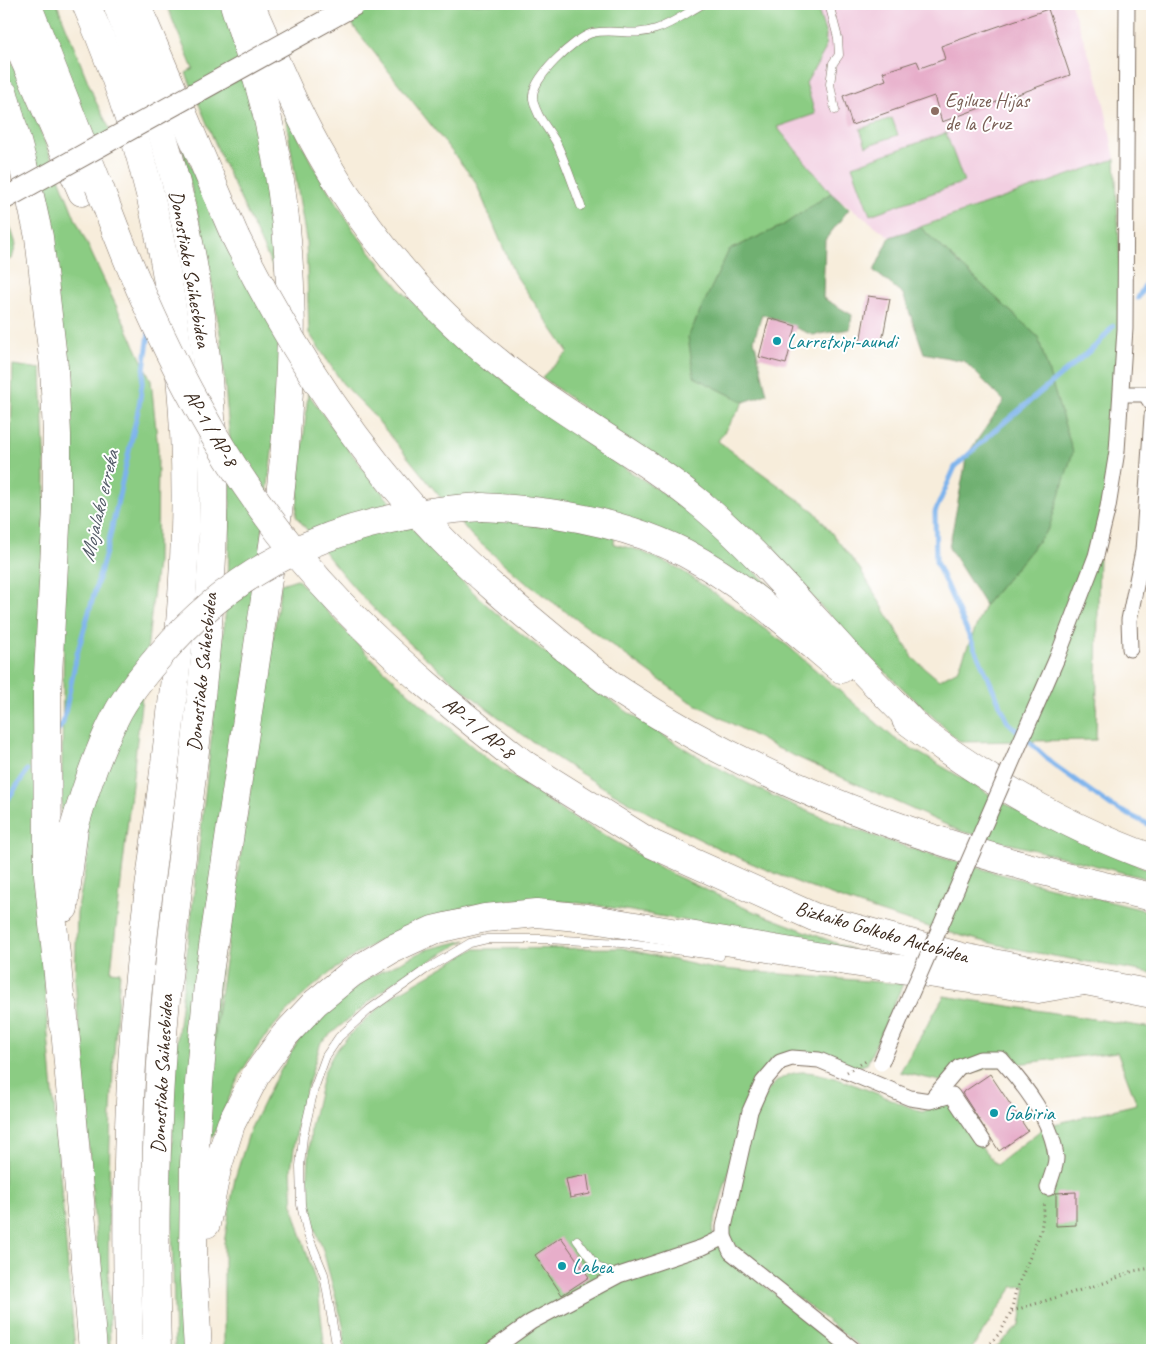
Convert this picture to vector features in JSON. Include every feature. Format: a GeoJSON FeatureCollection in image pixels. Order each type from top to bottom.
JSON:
{"type":"FeatureCollection","features":[{"type":"Feature","properties":{"kind":"highway"},"geometry":{"type":"LineString","coordinates":[[27,4],[91,189]]}},
{"type":"Feature","properties":{"kind":"highway","name":"Donostiako Saihesbidea"},"geometry":{"type":"LineString","coordinates":[[86,4],[132,132],[146,183],[162,254],[183,399],[185,533],[181,604],[134,1034],[128,1134],[129,1350]]}},
{"type":"Feature","properties":{"kind":"highway","name":"Donostiako Saihesbidea"},"geometry":{"type":"LineString","coordinates":[[117,4],[159,122],[190,252],[202,327],[211,404],[214,473],[210,607],[162,1038],[157,1135],[158,1350]]}},
{"type":"Feature","properties":{"kind":"highway"},"geometry":{"type":"LineString","coordinates":[[136,4],[235,236],[282,324],[335,406],[375,462],[444,541],[485,581],[565,648],[622,692],[723,751],[820,797],[920,835],[1020,866],[1152,897]]}},
{"type":"Feature","properties":{"kind":"highway"},"geometry":{"type":"LineString","coordinates":[[200,1350],[193,1263],[194,1163],[198,1083],[209,973],[278,512],[287,440],[290,381],[291,317],[281,192],[269,124],[234,4]]}},
{"type":"Feature","properties":{"kind":"highway"},"geometry":{"type":"LineString","coordinates":[[250,4],[287,87],[325,162],[354,208],[387,252],[424,293],[465,334],[505,368],[702,505],[740,539],[781,581],[844,652],[921,731]]}},
{"type":"Feature","properties":{"kind":"highway"},"geometry":{"type":"LineString","coordinates":[[4,13],[91,189]]}},
{"type":"Feature","properties":{"kind":"highway"},"geometry":{"type":"LineString","coordinates":[[4,94],[22,160],[39,237],[54,367],[57,435],[57,509],[47,693],[48,874],[64,1025],[93,1350]]}},
{"type":"Feature","properties":{"kind":"highway","name":"AP-1 / AP-8"},"geometry":{"type":"LineString","coordinates":[[91,189],[150,330],[220,448],[293,550],[339,602],[415,676],[524,764]]}},
{"type":"Feature","properties":{"kind":"highway"},"geometry":{"type":"LineString","coordinates":[[64,1025],[63,915],[74,828],[89,775],[115,716],[146,671],[176,637],[213,603],[250,574],[309,544],[357,526],[438,510],[482,507],[561,513],[646,536],[684,553],[720,574],[781,619],[847,674],[971,768],[1022,800],[1074,827],[1152,858]]}},
{"type":"Feature","properties":{"kind":"highway","name":"Bizkaiko Golkoko Autobidea"},"geometry":{"type":"LineString","coordinates":[[524,764],[652,844],[814,917],[962,957],[1152,994]]}},
{"type":"Feature","properties":{"kind":"highway"},"geometry":{"type":"LineString","coordinates":[[200,1350],[205,1225],[217,1169],[231,1124],[256,1075],[285,1035],[315,1003],[352,973],[392,949],[433,930],[485,918],[537,913],[587,918],[852,962],[1038,989],[1084,981]]}},
{"type":"Feature","properties":{"kind":"street"},"geometry":{"type":"LineString","coordinates":[[4,199],[356,4]]}},
{"type":"Feature","properties":{"kind":"street"},"geometry":{"type":"LineString","coordinates":[[873,1082],[1056,658],[1096,556],[1104,523],[1118,451],[1123,394],[1126,319],[1127,4]]}},
{"type":"Feature","properties":{"kind":"street"},"geometry":{"type":"LineString","coordinates":[[1123,394],[1145,394],[1152,404]]}},
{"type":"Feature","properties":{"kind":"street"},"geometry":{"type":"LineString","coordinates":[[1130,648],[1129,620],[1144,542],[1152,416]]}},
{"type":"Feature","properties":{"kind":"street"},"geometry":{"type":"LineString","coordinates":[[854,1350],[732,1252],[724,1237],[726,1211],[750,1111],[763,1082],[780,1062],[792,1058],[819,1060],[910,1098],[930,1102],[952,1095],[983,1141]]}},
{"type":"Feature","properties":{"kind":"street"},"geometry":{"type":"LineString","coordinates":[[930,1102],[959,1067],[980,1059],[1001,1059],[1016,1076],[1043,1117],[1056,1160],[1048,1188]]}},
{"type":"Feature","properties":{"kind":"street"},"geometry":{"type":"LineString","coordinates":[[492,1350],[531,1322],[619,1275],[703,1247],[724,1237]]}},
{"type":"Feature","properties":{"kind":"lane"},"geometry":{"type":"LineString","coordinates":[[581,206],[555,141],[542,122],[533,97],[540,77],[568,49],[591,34],[612,32],[637,34],[658,29],[703,4]]}},
{"type":"Feature","properties":{"kind":"lane"},"geometry":{"type":"LineString","coordinates":[[829,4],[838,38],[839,55],[832,63],[830,84],[835,110]]}},
{"type":"Feature","properties":{"kind":"lane"},"geometry":{"type":"LineString","coordinates":[[337,1350],[324,1274],[308,1235],[301,1205],[300,1166],[303,1137],[314,1089],[326,1056],[339,1037],[370,1009],[426,970],[470,943],[487,939],[545,939],[622,943],[720,956]]}},
{"type":"Feature","properties":{"kind":"lane"},"geometry":{"type":"LineString","coordinates":[[577,1240],[597,1267],[619,1275]]}},
{"type":"Feature","properties":{"kind":"path"},"geometry":{"type":"LineString","coordinates":[[450,4],[471,6],[484,4]]}},
{"type":"Feature","properties":{"kind":"path"},"geometry":{"type":"LineString","coordinates":[[983,1350],[1000,1333],[1011,1312],[1016,1290],[1041,1230],[1048,1188]]}},
{"type":"Feature","properties":{"kind":"path"},"geometry":{"type":"LineString","coordinates":[[1011,1312],[1107,1282],[1133,1270],[1152,1268]]}},
{"type":"Feature","properties":{"kind":"shaded area","name":"Egiluze Hijas de la Cruz"},"geometry":{"type":"Polygon","coordinates":[[[746,4],[1071,4],[1101,89],[1115,159],[890,237],[831,193],[790,145],[754,95],[746,4]]]}},
{"type":"Feature","properties":{"kind":"green space"},"geometry":{"type":"Polygon","coordinates":[[[39,4],[57,4],[96,102],[113,135],[95,142],[39,4]]]}},
{"type":"Feature","properties":{"kind":"green space"},"geometry":{"type":"Polygon","coordinates":[[[166,4],[223,4],[257,119],[280,283],[223,162],[186,73],[193,69],[166,4]]]}},
{"type":"Feature","properties":{"kind":"green space"},"geometry":{"type":"Polygon","coordinates":[[[344,4],[816,4],[826,35],[825,50],[806,83],[815,114],[777,127],[831,193],[782,226],[729,250],[694,376],[744,402],[718,441],[815,512],[860,569],[913,658],[939,680],[958,670],[985,605],[1049,528],[1038,337],[920,227],[1115,159],[1123,321],[1099,546],[1096,740],[960,742],[867,655],[758,540],[542,377],[568,352],[514,273],[475,181],[354,27],[344,4]]]}},
{"type":"Feature","properties":{"kind":"green space"},"geometry":{"type":"Polygon","coordinates":[[[4,45],[75,218],[151,380],[158,449],[157,562],[111,971],[120,972],[113,1066],[109,1161],[108,1256],[110,1350],[105,1350],[75,979],[77,913],[89,850],[61,842],[64,613],[32,163],[4,63],[4,45]]]}},
{"type":"Feature","properties":{"kind":"green space"},"geometry":{"type":"Polygon","coordinates":[[[284,108],[313,166],[354,231],[400,289],[453,343],[626,469],[684,506],[715,532],[784,600],[781,605],[616,517],[614,544],[638,550],[678,568],[736,608],[788,646],[894,738],[1023,814],[1152,871],[1152,880],[960,831],[777,748],[686,699],[525,582],[472,536],[370,411],[343,384],[309,333],[306,239],[284,108]]]}},
{"type":"Feature","properties":{"kind":"green space"},"geometry":{"type":"Polygon","coordinates":[[[892,118],[898,135],[866,146],[860,129],[892,118]]]}},
{"type":"Feature","properties":{"kind":"green space"},"geometry":{"type":"Polygon","coordinates":[[[946,133],[964,182],[870,215],[852,166],[946,133]]]}},
{"type":"Feature","properties":{"kind":"green space"},"geometry":{"type":"Polygon","coordinates":[[[180,138],[202,194],[228,249],[284,348],[245,685],[187,1350],[175,1350],[171,1188],[174,1068],[228,591],[231,453],[221,340],[209,265],[180,138]]]}},
{"type":"Feature","properties":{"kind":"green space"},"geometry":{"type":"Polygon","coordinates":[[[831,193],[849,209],[825,240],[823,298],[852,315],[850,329],[813,335],[762,314],[754,340],[767,394],[744,402],[694,377],[688,337],[729,250],[782,226],[831,193]]]}},
{"type":"Feature","properties":{"kind":"green space"},"geometry":{"type":"Polygon","coordinates":[[[6,214],[16,244],[12,259],[4,261],[4,216],[6,214]]]}},
{"type":"Feature","properties":{"kind":"green space"},"geometry":{"type":"Polygon","coordinates":[[[920,227],[1038,337],[1073,452],[1049,528],[985,605],[949,548],[967,455],[1004,401],[964,361],[924,353],[903,294],[874,271],[890,237],[920,227]]]}},
{"type":"Feature","properties":{"kind":"green space"},"geometry":{"type":"Polygon","coordinates":[[[13,365],[41,369],[45,478],[38,868],[47,1023],[75,1350],[4,1350],[4,484],[7,474],[10,474],[13,365]]]}},
{"type":"Feature","properties":{"kind":"green space"},"geometry":{"type":"Polygon","coordinates":[[[308,393],[345,445],[384,494],[424,542],[468,587],[491,609],[528,639],[627,712],[659,733],[758,789],[827,819],[867,834],[948,859],[1029,882],[1152,912],[1152,973],[1035,953],[989,943],[884,913],[804,885],[725,852],[649,814],[576,771],[506,723],[440,670],[377,612],[345,577],[296,516],[308,393]]]}},
{"type":"Feature","properties":{"kind":"green space"},"geometry":{"type":"Polygon","coordinates":[[[297,579],[370,657],[422,705],[486,758],[564,812],[672,874],[745,908],[854,950],[571,902],[514,900],[473,906],[432,917],[392,934],[353,956],[318,983],[286,1013],[259,1046],[237,1081],[213,1137],[207,1136],[217,1016],[281,584],[297,579]]]}},
{"type":"Feature","properties":{"kind":"green space"},"geometry":{"type":"Polygon","coordinates":[[[466,940],[392,983],[321,1042],[299,1114],[291,1169],[293,1208],[318,1290],[325,1350],[224,1350],[224,1243],[235,1178],[250,1130],[273,1083],[301,1036],[323,1014],[368,978],[425,950],[466,940]]]}},
{"type":"Feature","properties":{"kind":"green space"},"geometry":{"type":"Polygon","coordinates":[[[622,948],[709,968],[903,984],[867,1064],[851,1069],[793,1052],[770,1061],[751,1093],[712,1231],[723,1254],[848,1350],[345,1350],[343,1325],[323,1250],[310,1216],[307,1188],[311,1127],[324,1072],[334,1053],[350,1034],[391,997],[474,949],[622,948]]]}},
{"type":"Feature","properties":{"kind":"green space"},"geometry":{"type":"Polygon","coordinates":[[[944,996],[1152,1028],[1152,1350],[993,1350],[1020,1325],[1026,1286],[1013,1287],[971,1350],[864,1350],[743,1254],[732,1242],[728,1229],[753,1123],[770,1088],[782,1078],[792,1074],[802,1072],[828,1076],[922,1112],[946,1102],[996,1165],[1046,1126],[1137,1104],[1117,1052],[991,1067],[944,1082],[900,1072],[944,996]]]}},
{"type":"Feature","properties":{"kind":"building","name":"Egiluze Hijas de la Cruz"},"geometry":{"type":"Polygon","coordinates":[[[1048,9],[1070,75],[942,122],[934,96],[852,125],[843,96],[886,80],[883,72],[917,61],[920,68],[945,59],[941,46],[1048,9]]]}},
{"type":"Feature","properties":{"kind":"building"},"geometry":{"type":"Polygon","coordinates":[[[868,296],[890,299],[881,347],[860,343],[868,296]]]}},
{"type":"Feature","properties":{"kind":"building","name":"Larretxipi-aundi"},"geometry":{"type":"Polygon","coordinates":[[[769,318],[796,326],[786,364],[759,357],[769,318]]]}},
{"type":"Feature","properties":{"kind":"building","name":"Gabiria"},"geometry":{"type":"Polygon","coordinates":[[[990,1074],[1028,1131],[999,1151],[962,1093],[990,1074]]]}},
{"type":"Feature","properties":{"kind":"building"},"geometry":{"type":"Polygon","coordinates":[[[587,1175],[590,1194],[570,1198],[566,1179],[587,1175]]]}},
{"type":"Feature","properties":{"kind":"building"},"geometry":{"type":"Polygon","coordinates":[[[1076,1192],[1076,1225],[1056,1226],[1056,1193],[1076,1192]]]}},
{"type":"Feature","properties":{"kind":"building","name":"Labea"},"geometry":{"type":"Polygon","coordinates":[[[561,1237],[589,1277],[562,1295],[535,1255],[561,1237]]]}},
{"type":"Feature","properties":{"kind":"waterway"},"geometry":{"type":"LineString","coordinates":[[1138,298],[1152,272]]}},
{"type":"Feature","properties":{"kind":"waterway"},"geometry":{"type":"LineString","coordinates":[[1113,326],[1099,343],[993,432],[955,467],[935,512],[936,562],[1008,722],[1053,764],[1111,806],[1152,826]]}},
{"type":"Feature","properties":{"kind":"waterway","name":"Mojalako erreka"},"geometry":{"type":"LineString","coordinates":[[58,730],[63,723],[77,654],[108,545],[139,406],[149,333]]}},
{"type":"Feature","properties":{"kind":"waterway","name":"Mojalako erreka"},"geometry":{"type":"LineString","coordinates":[[4,805],[27,771]]}},
{"type":"Feature","properties":{"kind":"place","name":"Egiluze Hijas de la Cruz"},"geometry":{"type":"Point","coordinates":[935,111]}},
{"type":"Feature","properties":{"kind":"place","name":"Larretxipi-aundi"},"geometry":{"type":"Point","coordinates":[777,341]}},
{"type":"Feature","properties":{"kind":"place","name":"Gabiria"},"geometry":{"type":"Point","coordinates":[994,1113]}},
{"type":"Feature","properties":{"kind":"place","name":"Labea"},"geometry":{"type":"Point","coordinates":[562,1266]}}]}
